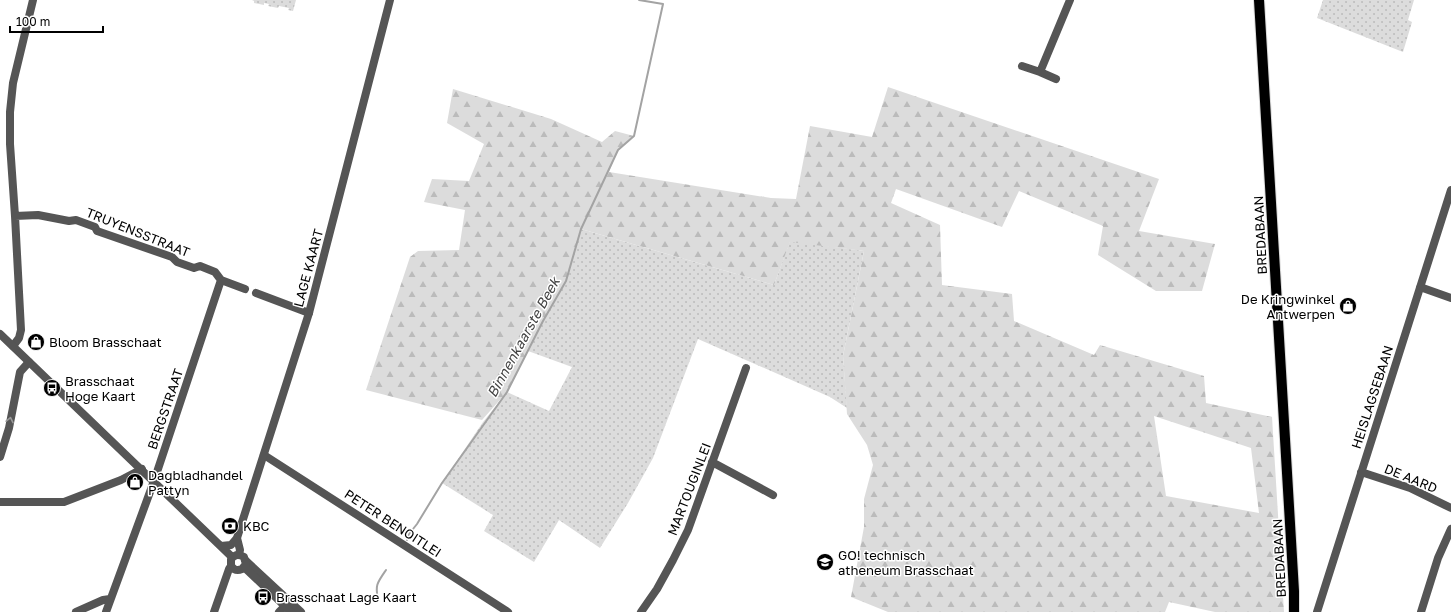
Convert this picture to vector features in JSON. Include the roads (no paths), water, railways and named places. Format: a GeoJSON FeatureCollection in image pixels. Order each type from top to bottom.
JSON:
{"type":"FeatureCollection","features":[{"type":"Feature","properties":{"kind":"main road","name":"BREDABAAN"},"geometry":{"type":"LineString","coordinates":[[1259,0],[1294,583],[1294,612]]}},
{"type":"Feature","properties":{"kind":"street"},"geometry":{"type":"LineString","coordinates":[[12,346],[21,335],[10,144],[10,112],[13,83],[33,0]]}},
{"type":"Feature","properties":{"kind":"street","name":"LAGE KAART"},"geometry":{"type":"LineString","coordinates":[[214,612],[229,569],[238,562],[240,550],[237,538],[309,313],[390,0]]}},
{"type":"Feature","properties":{"kind":"street"},"geometry":{"type":"LineString","coordinates":[[1040,72],[1070,0]]}},
{"type":"Feature","properties":{"kind":"street"},"geometry":{"type":"LineString","coordinates":[[1022,66],[1056,79]]}},
{"type":"Feature","properties":{"kind":"street","name":"HEISLAGSEBAAN"},"geometry":{"type":"LineString","coordinates":[[1317,612],[1451,190]]}},
{"type":"Feature","properties":{"kind":"street","name":"TRUYENSSTRAAT"},"geometry":{"type":"LineString","coordinates":[[15,216],[38,216],[69,221],[76,220],[95,227],[97,231],[172,257],[177,262],[194,268],[200,266],[215,272],[221,280],[245,290]]}},
{"type":"Feature","properties":{"kind":"street","name":"BERGSTRAAT"},"geometry":{"type":"LineString","coordinates":[[106,612],[154,481],[221,280]]}},
{"type":"Feature","properties":{"kind":"street"},"geometry":{"type":"LineString","coordinates":[[1420,287],[1451,298]]}},
{"type":"Feature","properties":{"kind":"street"},"geometry":{"type":"LineString","coordinates":[[256,293],[309,313]]}},
{"type":"Feature","properties":{"kind":"street"},"geometry":{"type":"LineString","coordinates":[[0,334],[142,469],[285,610]]}},
{"type":"Feature","properties":{"kind":"street"},"geometry":{"type":"LineString","coordinates":[[0,457],[9,428],[20,372],[29,362]]}},
{"type":"Feature","properties":{"kind":"street","name":"MARTOUGINLEI"},"geometry":{"type":"LineString","coordinates":[[642,612],[657,589],[688,530],[746,368]]}},
{"type":"Feature","properties":{"kind":"street","name":"PETER BENOITLEI"},"geometry":{"type":"LineString","coordinates":[[264,455],[508,612]]}},
{"type":"Feature","properties":{"kind":"street"},"geometry":{"type":"LineString","coordinates":[[712,462],[773,495]]}},
{"type":"Feature","properties":{"kind":"street"},"geometry":{"type":"LineString","coordinates":[[0,502],[64,502],[121,480],[142,469]]}},
{"type":"Feature","properties":{"kind":"street","name":"DE AARD"},"geometry":{"type":"LineString","coordinates":[[1361,472],[1410,488],[1451,508]]}},
{"type":"Feature","properties":{"kind":"street"},"geometry":{"type":"LineString","coordinates":[[1421,612],[1438,558],[1451,529]]}},
{"type":"Feature","properties":{"kind":"street"},"geometry":{"type":"LineString","coordinates":[[221,546],[231,545],[237,538]]}},
{"type":"Feature","properties":{"kind":"street"},"geometry":{"type":"LineString","coordinates":[[219,612],[231,576],[238,562]]}},
{"type":"Feature","properties":{"kind":"street"},"geometry":{"type":"LineString","coordinates":[[238,562],[301,612]]}},
{"type":"Feature","properties":{"kind":"street"},"geometry":{"type":"LineString","coordinates":[[76,612],[103,600],[110,599]]}},
{"type":"Feature","properties":{"kind":"waterway","name":"Binnenkaarste Beek"},"geometry":{"type":"LineString","coordinates":[[407,540],[409,534],[417,524],[442,483],[507,392],[543,321],[566,281],[581,229],[618,150],[634,136],[663,4],[639,0]]}},
{"type":"Feature","properties":{"kind":"waterway","name":"Binnenkaarste Beek"},"geometry":{"type":"LineString","coordinates":[[378,600],[378,584],[386,570]]}},
{"type":"Feature","properties":{"kind":"place","name":"De Kringwinkel Antwerpen"},"geometry":{"type":"Point","coordinates":[1348,306]}},
{"type":"Feature","properties":{"kind":"place","name":"Bloom Brasschaat"},"geometry":{"type":"Point","coordinates":[36,342]}},
{"type":"Feature","properties":{"kind":"place","name":"Brasschaat Hoge Kaart"},"geometry":{"type":"Point","coordinates":[52,388]}},
{"type":"Feature","properties":{"kind":"place","name":"Dagbladhandel Pattyn"},"geometry":{"type":"Point","coordinates":[135,482]}},
{"type":"Feature","properties":{"kind":"place","name":"KBC"},"geometry":{"type":"Point","coordinates":[230,526]}},
{"type":"Feature","properties":{"kind":"place","name":"GO! technisch atheneum Brasschaat"},"geometry":{"type":"Point","coordinates":[825,562]}},
{"type":"Feature","properties":{"kind":"place","name":"Brasschaat Lage Kaart"},"geometry":{"type":"Point","coordinates":[263,597]}}]}
